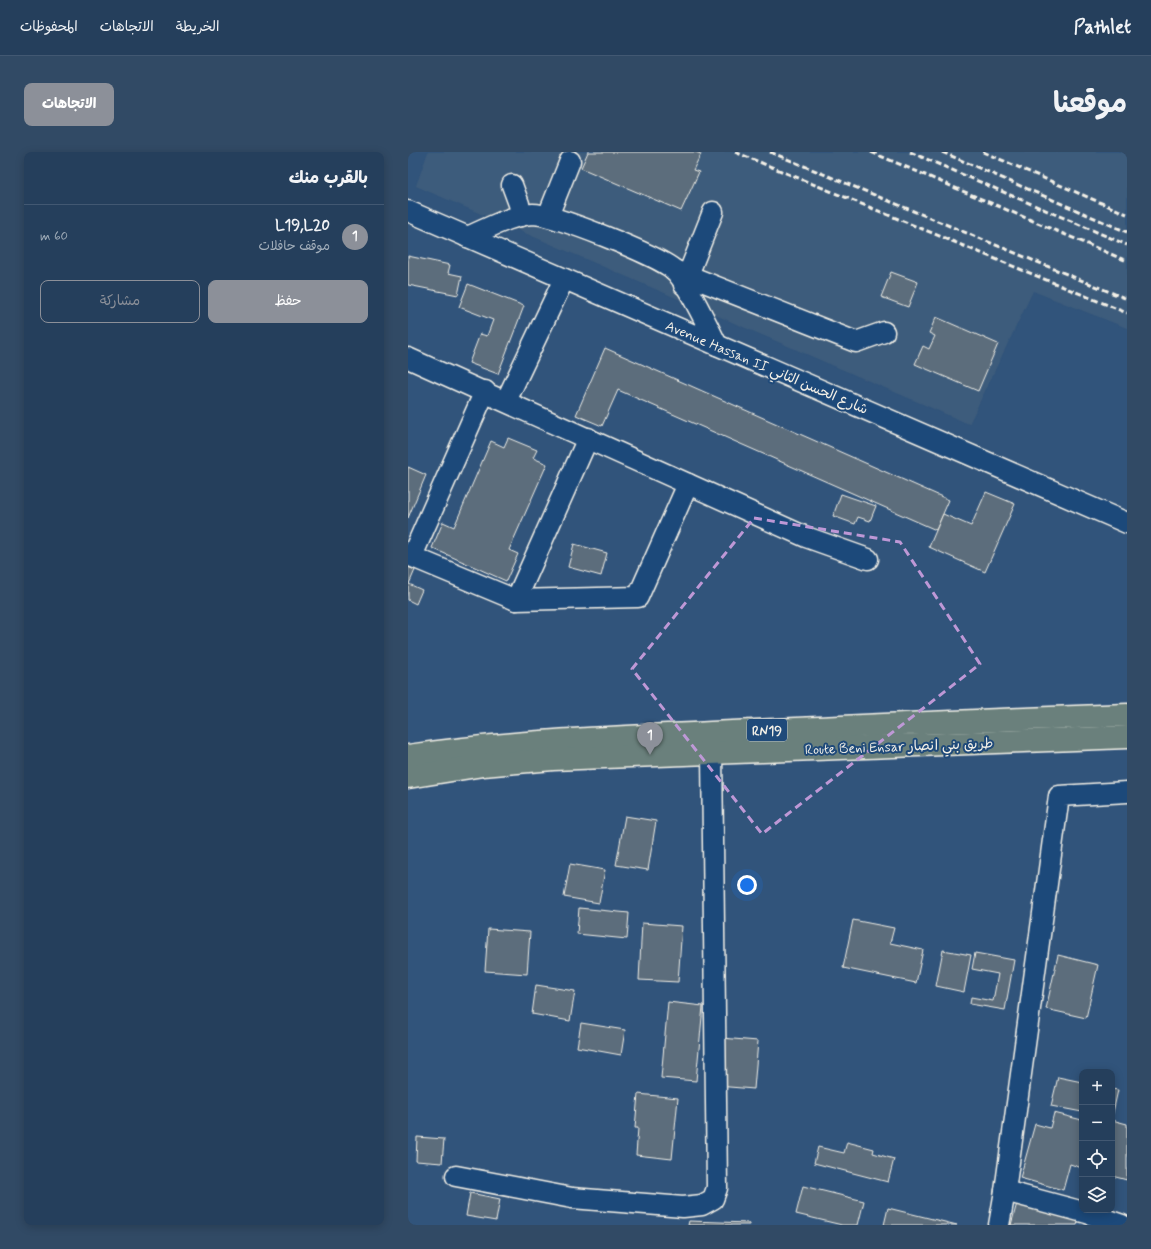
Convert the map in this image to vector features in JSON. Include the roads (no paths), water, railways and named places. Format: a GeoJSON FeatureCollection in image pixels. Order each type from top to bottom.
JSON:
{"type":"FeatureCollection","features":[{"type":"Feature","properties":{"kind":"highway","name":"Route Beni Ensar طريق بني انصار"},"geometry":{"type":"LineString","coordinates":[[408,756],[461,748],[526,742],[938,721],[1127,715]]}},
{"type":"Feature","properties":{"kind":"highway","name":"Route Beni Ensar طريق بني انصار"},"geometry":{"type":"LineString","coordinates":[[408,777],[483,765],[553,759],[1127,737]]}},
{"type":"Feature","properties":{"kind":"street"},"geometry":{"type":"LineString","coordinates":[[548,216],[570,161]]}},
{"type":"Feature","properties":{"kind":"street"},"geometry":{"type":"LineString","coordinates":[[512,185],[519,204],[521,216]]}},
{"type":"Feature","properties":{"kind":"street","name":"Avenue Hassan II شارع الحسن الثاني"},"geometry":{"type":"LineString","coordinates":[[408,211],[1127,523]]}},
{"type":"Feature","properties":{"kind":"street"},"geometry":{"type":"LineString","coordinates":[[682,276],[713,212]]}},
{"type":"Feature","properties":{"kind":"street"},"geometry":{"type":"LineString","coordinates":[[467,237],[521,216],[534,214],[548,216],[653,257],[682,276],[856,342],[884,332]]}},
{"type":"Feature","properties":{"kind":"street"},"geometry":{"type":"LineString","coordinates":[[682,276],[717,345]]}},
{"type":"Feature","properties":{"kind":"street"},"geometry":{"type":"LineString","coordinates":[[506,401],[564,279]]}},
{"type":"Feature","properties":{"kind":"street"},"geometry":{"type":"LineString","coordinates":[[408,358],[485,391],[806,537],[868,559]]}},
{"type":"Feature","properties":{"kind":"street"},"geometry":{"type":"LineString","coordinates":[[485,391],[410,556],[516,600],[638,597],[688,484]]}},
{"type":"Feature","properties":{"kind":"street"},"geometry":{"type":"LineString","coordinates":[[516,600],[588,438]]}},
{"type":"Feature","properties":{"kind":"street"},"geometry":{"type":"LineString","coordinates":[[456,1176],[572,1198],[683,1207],[702,1205],[713,1199],[717,1188],[712,752]]}},
{"type":"Feature","properties":{"kind":"street"},"geometry":{"type":"LineString","coordinates":[[999,1225],[1005,1191],[1059,796],[1127,792]]}},
{"type":"Feature","properties":{"kind":"street"},"geometry":{"type":"LineString","coordinates":[[1005,1191],[1086,1219],[1122,1225]]}},
{"type":"Feature","properties":{"kind":"railway"},"geometry":{"type":"LineString","coordinates":[[735,152],[1127,313]]}},
{"type":"Feature","properties":{"kind":"railway"},"geometry":{"type":"LineString","coordinates":[[770,152],[1127,299]]}},
{"type":"Feature","properties":{"kind":"railway"},"geometry":{"type":"LineString","coordinates":[[871,152],[1127,261]]}},
{"type":"Feature","properties":{"kind":"railway"},"geometry":{"type":"LineString","coordinates":[[910,152],[1127,245]]}},
{"type":"Feature","properties":{"kind":"railway"},"geometry":{"type":"LineString","coordinates":[[942,152],[1127,232]]}},
{"type":"Feature","properties":{"kind":"railway"},"geometry":{"type":"LineString","coordinates":[[983,152],[1127,214]]}},
{"type":"Feature","properties":{"kind":"place","name":"L19,L20"},"geometry":{"type":"Point","coordinates":[650,755]}}]}
